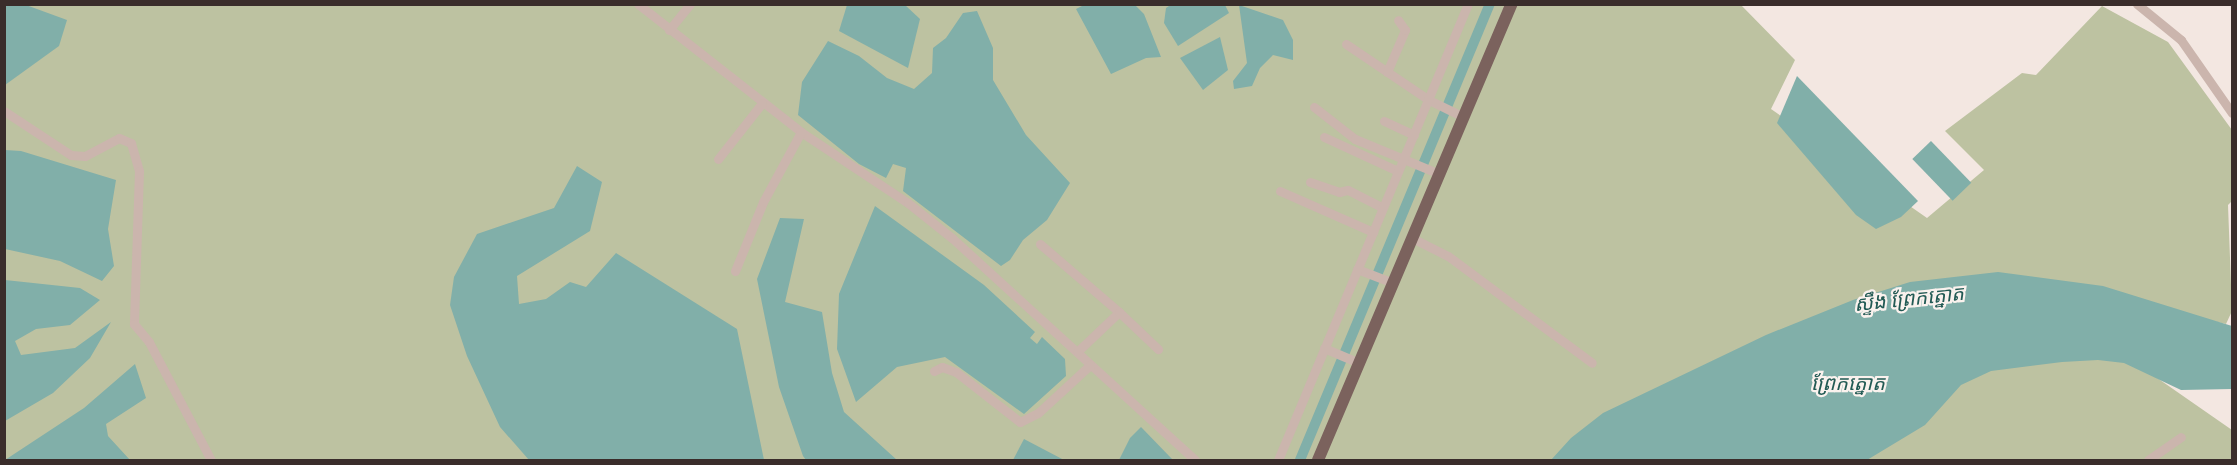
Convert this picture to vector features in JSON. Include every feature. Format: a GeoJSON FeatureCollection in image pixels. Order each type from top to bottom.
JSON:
{"type":"FeatureCollection","features":[{"type":"Feature","properties":{"kind":"main road"},"geometry":{"type":"LineString","coordinates":[[1318,460],[1360,363],[1387,281],[1412,238],[1512,4]]}},
{"type":"Feature","properties":{"kind":"street"},"geometry":{"type":"LineString","coordinates":[[638,4],[762,103],[801,132],[908,203],[952,238],[1195,460]]}},
{"type":"Feature","properties":{"kind":"street"},"geometry":{"type":"LineString","coordinates":[[669,30],[690,4]]}},
{"type":"Feature","properties":{"kind":"street"},"geometry":{"type":"LineString","coordinates":[[1278,460],[1324,348],[1360,270],[1382,207],[1398,171],[1407,162],[1414,135],[1432,102],[1468,4]]}},
{"type":"Feature","properties":{"kind":"street"},"geometry":{"type":"LineString","coordinates":[[2137,4],[2181,40],[2232,113]]}},
{"type":"Feature","properties":{"kind":"street"},"geometry":{"type":"LineString","coordinates":[[1387,72],[1404,30],[1398,20]]}},
{"type":"Feature","properties":{"kind":"street"},"geometry":{"type":"LineString","coordinates":[[1346,44],[1432,102],[1464,117]]}},
{"type":"Feature","properties":{"kind":"street"},"geometry":{"type":"LineString","coordinates":[[718,159],[762,103]]}},
{"type":"Feature","properties":{"kind":"street"},"geometry":{"type":"LineString","coordinates":[[1314,107],[1355,139],[1440,174]]}},
{"type":"Feature","properties":{"kind":"street"},"geometry":{"type":"LineString","coordinates":[[4,111],[71,155],[85,156],[119,138],[131,143],[139,171],[134,324],[149,342],[211,460]]}},
{"type":"Feature","properties":{"kind":"street"},"geometry":{"type":"LineString","coordinates":[[1384,122],[1414,135]]}},
{"type":"Feature","properties":{"kind":"street"},"geometry":{"type":"LineString","coordinates":[[735,271],[763,202],[801,132]]}},
{"type":"Feature","properties":{"kind":"street"},"geometry":{"type":"LineString","coordinates":[[1324,137],[1398,171]]}},
{"type":"Feature","properties":{"kind":"street"},"geometry":{"type":"LineString","coordinates":[[1310,182],[1339,192],[1348,190],[1382,207]]}},
{"type":"Feature","properties":{"kind":"street"},"geometry":{"type":"LineString","coordinates":[[1280,191],[1373,232]]}},
{"type":"Feature","properties":{"kind":"street"},"geometry":{"type":"LineString","coordinates":[[1412,238],[1448,256],[1592,363]]}},
{"type":"Feature","properties":{"kind":"street"},"geometry":{"type":"LineString","coordinates":[[1040,244],[1158,349]]}},
{"type":"Feature","properties":{"kind":"street"},"geometry":{"type":"LineString","coordinates":[[1360,270],[1387,281]]}},
{"type":"Feature","properties":{"kind":"street"},"geometry":{"type":"LineString","coordinates":[[1078,351],[1119,312]]}},
{"type":"Feature","properties":{"kind":"street"},"geometry":{"type":"LineString","coordinates":[[1324,348],[1360,363]]}},
{"type":"Feature","properties":{"kind":"street"},"geometry":{"type":"LineString","coordinates":[[934,371],[942,367],[956,372],[1020,422],[1038,413],[1090,365]]}},
{"type":"Feature","properties":{"kind":"street"},"geometry":{"type":"LineString","coordinates":[[2148,460],[2181,437]]}},
{"type":"Feature","properties":{"kind":"green space"},"geometry":{"type":"Polygon","coordinates":[[[4,5],[1741,5],[1795,60],[1771,109],[1927,218],[1984,170],[1945,131],[2022,73],[2036,75],[2102,6],[2168,42],[2232,130],[2232,201],[2228,205],[2232,311],[2226,324],[2009,275],[2232,430],[2232,460],[5,460],[4,5]]]}},
{"type":"Feature","properties":{"kind":"water"},"geometry":{"type":"Polygon","coordinates":[[[5,4],[26,5],[67,20],[59,46],[5,85],[5,4]]]}},
{"type":"Feature","properties":{"kind":"water"},"geometry":{"type":"Polygon","coordinates":[[[1086,4],[1135,5],[1144,14],[1161,57],[1146,58],[1111,74],[1076,9],[1086,4]]]}},
{"type":"Feature","properties":{"kind":"water"},"geometry":{"type":"Polygon","coordinates":[[[1172,4],[1225,5],[1229,13],[1178,46],[1164,23],[1166,8],[1172,4]]]}},
{"type":"Feature","properties":{"kind":"water"},"geometry":{"type":"Polygon","coordinates":[[[847,5],[905,5],[920,19],[908,68],[839,31],[847,5]]]}},
{"type":"Feature","properties":{"kind":"water"},"geometry":{"type":"Polygon","coordinates":[[[1239,5],[1283,20],[1293,40],[1293,60],[1273,55],[1260,68],[1252,86],[1234,89],[1233,81],[1247,63],[1239,5]]]}},
{"type":"Feature","properties":{"kind":"water"},"geometry":{"type":"Polygon","coordinates":[[[977,11],[993,48],[993,80],[1026,135],[1070,183],[1047,220],[1023,240],[1010,260],[1001,266],[903,191],[906,168],[893,164],[886,178],[859,164],[798,115],[802,82],[828,41],[859,56],[887,78],[914,89],[932,73],[933,48],[946,38],[963,13],[977,11]]]}},
{"type":"Feature","properties":{"kind":"water"},"geometry":{"type":"Polygon","coordinates":[[[1220,37],[1228,70],[1203,90],[1180,58],[1220,37]]]}},
{"type":"Feature","properties":{"kind":"water"},"geometry":{"type":"Polygon","coordinates":[[[1797,76],[1918,201],[1901,217],[1876,229],[1856,215],[1777,123],[1797,76]]]}},
{"type":"Feature","properties":{"kind":"water"},"geometry":{"type":"Polygon","coordinates":[[[1931,141],[1971,183],[1953,201],[1912,159],[1931,141]]]}},
{"type":"Feature","properties":{"kind":"water"},"geometry":{"type":"Polygon","coordinates":[[[5,150],[21,151],[116,180],[108,229],[114,266],[102,281],[60,261],[5,249],[5,150]]]}},
{"type":"Feature","properties":{"kind":"water"},"geometry":{"type":"Polygon","coordinates":[[[577,166],[602,182],[590,231],[517,276],[519,304],[546,299],[570,282],[586,287],[616,253],[737,329],[764,460],[529,460],[500,427],[467,356],[450,305],[454,277],[477,234],[554,208],[577,166]]]}},
{"type":"Feature","properties":{"kind":"water"},"geometry":{"type":"Polygon","coordinates":[[[875,206],[984,285],[1035,332],[1030,338],[1037,344],[1042,337],[1065,359],[1066,376],[1024,414],[945,357],[897,367],[856,402],[837,349],[839,294],[875,206]]]}},
{"type":"Feature","properties":{"kind":"water"},"geometry":{"type":"Polygon","coordinates":[[[780,218],[804,219],[785,302],[822,312],[832,373],[844,412],[897,460],[806,460],[803,456],[779,387],[757,279],[780,218]]]}},
{"type":"Feature","properties":{"kind":"water","name":"ព្រែកត្នោត"},"geometry":{"type":"Polygon","coordinates":[[[1998,272],[2103,286],[2232,326],[2232,389],[2181,390],[2124,363],[2098,360],[2062,362],[1991,371],[1961,385],[1925,425],[1867,460],[1551,460],[1571,438],[1603,413],[1766,335],[1853,300],[1910,282],[1998,272]]]}},
{"type":"Feature","properties":{"kind":"water"},"geometry":{"type":"Polygon","coordinates":[[[5,280],[80,288],[100,300],[70,325],[36,329],[15,341],[21,355],[75,348],[111,322],[90,358],[53,393],[5,421],[5,280]]]}},
{"type":"Feature","properties":{"kind":"water"},"geometry":{"type":"Polygon","coordinates":[[[135,364],[146,398],[106,424],[108,436],[130,460],[5,460],[84,408],[135,364]]]}},
{"type":"Feature","properties":{"kind":"water"},"geometry":{"type":"Polygon","coordinates":[[[1141,427],[1173,460],[1119,460],[1130,438],[1141,427]]]}},
{"type":"Feature","properties":{"kind":"water"},"geometry":{"type":"Polygon","coordinates":[[[1024,439],[1064,460],[1013,460],[1024,439]]]}},
{"type":"Feature","properties":{"kind":"waterway"},"geometry":{"type":"LineString","coordinates":[[1300,460],[1490,4]]}},
{"type":"Feature","properties":{"kind":"water label","name":"ស្ទឹង ព្រែកត្នោត"},"geometry":{"type":"Point","coordinates":[1909,299]}}]}
